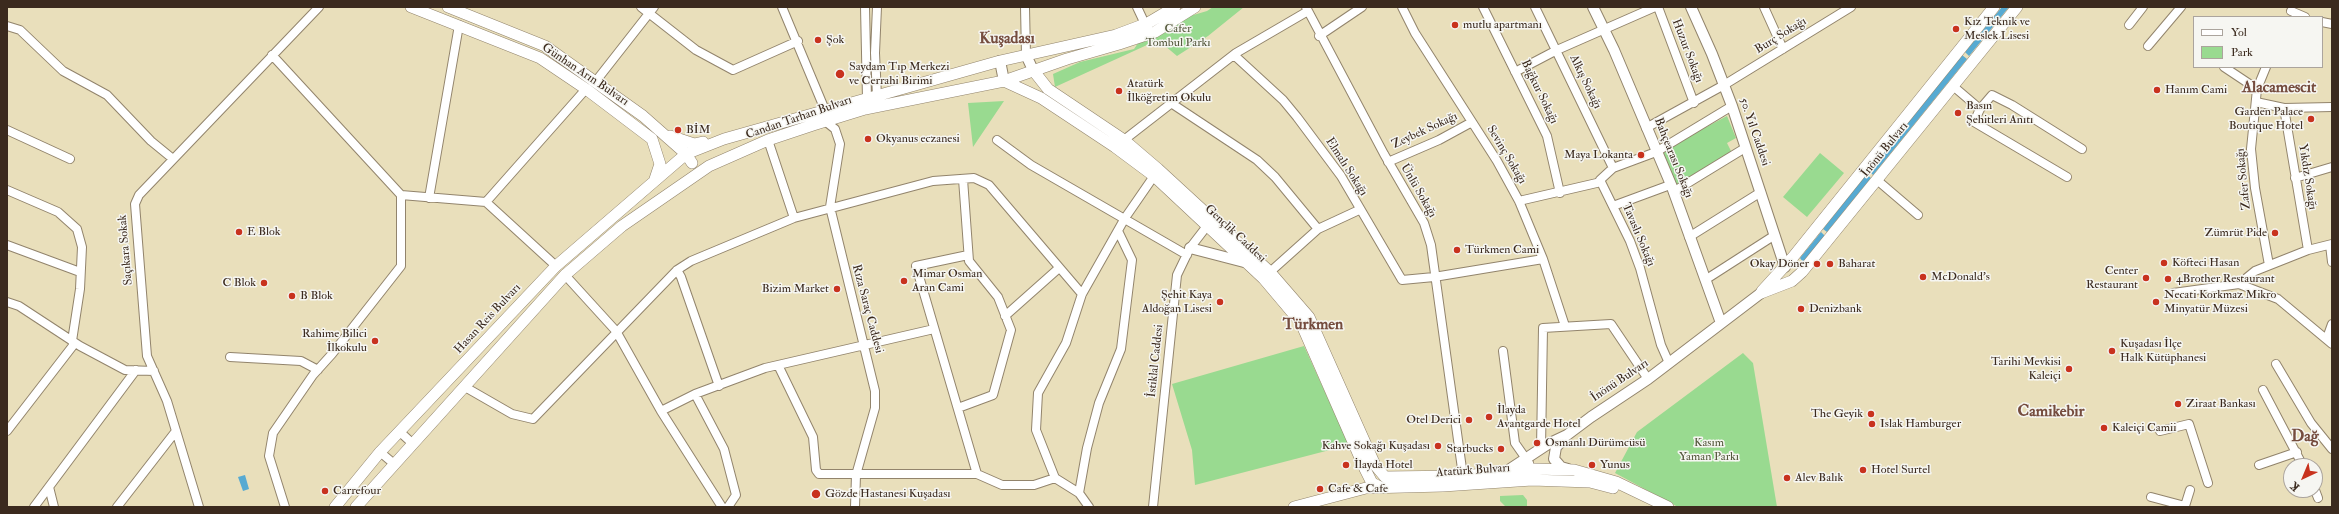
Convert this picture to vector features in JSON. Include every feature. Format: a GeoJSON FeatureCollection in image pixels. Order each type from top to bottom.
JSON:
{"type":"FeatureCollection","features":[{"type":"Feature","properties":{"kind":"main road","name":"Günhan Arın Bulvarı"},"geometry":{"type":"LineString","coordinates":[[411,7],[540,58],[586,89],[652,139]]}},
{"type":"Feature","properties":{"kind":"main road","name":"Günhan Arın Bulvarı"},"geometry":{"type":"LineString","coordinates":[[448,7],[461,9],[544,46],[596,81],[665,135],[689,159]]}},
{"type":"Feature","properties":{"kind":"main road","name":"Candan Tarhan Bulvarı"},"geometry":{"type":"LineString","coordinates":[[689,180],[709,166],[872,97],[1026,54],[1116,35],[1145,24],[1175,7]]}},
{"type":"Feature","properties":{"kind":"main road","name":"Candan Tarhan Bulvarı"},"geometry":{"type":"LineString","coordinates":[[672,169],[724,139],[825,116],[1004,81],[1033,70],[1155,32],[1194,7]]}},
{"type":"Feature","properties":{"kind":"main road","name":"İnönü Bulvarı"},"geometry":{"type":"LineString","coordinates":[[1761,293],[1785,267],[1994,7]]}},
{"type":"Feature","properties":{"kind":"main road","name":"İnönü Bulvarı"},"geometry":{"type":"LineString","coordinates":[[1761,293],[1792,281],[1802,272],[2017,7]]}},
{"type":"Feature","properties":{"kind":"main road","name":"Gençlik Caddesi"},"geometry":{"type":"LineString","coordinates":[[1033,70],[1048,89],[1124,140],[1156,173],[1210,222],[1270,272],[1309,317],[1377,468]]}},
{"type":"Feature","properties":{"kind":"main road","name":"Gençlik Caddesi"},"geometry":{"type":"LineString","coordinates":[[1004,81],[1040,98],[1156,173]]}},
{"type":"Feature","properties":{"kind":"main road"},"geometry":{"type":"LineString","coordinates":[[665,135],[694,144],[724,139]]}},
{"type":"Feature","properties":{"kind":"main road"},"geometry":{"type":"LineString","coordinates":[[652,139],[680,182],[689,180]]}},
{"type":"Feature","properties":{"kind":"main road"},"geometry":{"type":"LineString","coordinates":[[652,139],[660,164],[653,182]]}},
{"type":"Feature","properties":{"kind":"main road"},"geometry":{"type":"LineString","coordinates":[[356,507],[393,463],[465,387],[565,275],[622,226],[689,180],[693,170],[689,159]]}},
{"type":"Feature","properties":{"kind":"main road","name":"Hasan Reis Bulvarı"},"geometry":{"type":"LineString","coordinates":[[334,507],[380,452],[556,266],[653,182],[672,169]]}},
{"type":"Feature","properties":{"kind":"main road","name":"Gençlik Caddesi"},"geometry":{"type":"LineString","coordinates":[[1210,222],[1244,262],[1263,278],[1302,323],[1372,484]]}},
{"type":"Feature","properties":{"kind":"main road"},"geometry":{"type":"LineString","coordinates":[[1372,484],[1377,478],[1377,468]]}},
{"type":"Feature","properties":{"kind":"main road","name":"Atatürk Bulvarı"},"geometry":{"type":"LineString","coordinates":[[1377,468],[1385,476],[1391,477],[1463,476],[1507,471],[1590,482],[1613,488],[1651,507]]}},
{"type":"Feature","properties":{"kind":"main road","name":"Atatürk Bulvarı"},"geometry":{"type":"LineString","coordinates":[[1294,507],[1372,484],[1489,483],[1532,475],[1574,470],[1616,482],[1668,507]]}},
{"type":"Feature","properties":{"kind":"street","name":"Saçıkara Sokak"},"geometry":{"type":"LineString","coordinates":[[199,507],[176,431],[147,356],[135,204],[139,195],[319,7]]}},
{"type":"Feature","properties":{"kind":"street","name":"Rıza Saraç Caddesi"},"geometry":{"type":"LineString","coordinates":[[782,7],[798,41],[825,116],[834,129],[840,144],[830,207],[875,391],[874,408],[856,475],[855,507]]}},
{"type":"Feature","properties":{"kind":"street"},"geometry":{"type":"LineString","coordinates":[[865,7],[872,97]]}},
{"type":"Feature","properties":{"kind":"street"},"geometry":{"type":"LineString","coordinates":[[872,97],[877,7]]}},
{"type":"Feature","properties":{"kind":"street"},"geometry":{"type":"LineString","coordinates":[[1025,7],[1026,54],[1033,70]]}},
{"type":"Feature","properties":{"kind":"street"},"geometry":{"type":"LineString","coordinates":[[1137,7],[1145,24]]}},
{"type":"Feature","properties":{"kind":"street"},"geometry":{"type":"LineString","coordinates":[[1319,36],[1362,7]]}},
{"type":"Feature","properties":{"kind":"street","name":"Sevinç Sokağı"},"geometry":{"type":"LineString","coordinates":[[1402,7],[1497,161],[1519,201],[1543,259],[1565,326]]}},
{"type":"Feature","properties":{"kind":"street","name":"Bağkur Sokağı"},"geometry":{"type":"LineString","coordinates":[[1484,7],[1547,136],[1560,193]]}},
{"type":"Feature","properties":{"kind":"street","name":"Alkış Sokağı"},"geometry":{"type":"LineString","coordinates":[[1535,7],[1613,168]]}},
{"type":"Feature","properties":{"kind":"street","name":"Bahçearası Sokağı"},"geometry":{"type":"LineString","coordinates":[[1592,7],[1604,30],[1672,188],[1721,323]]}},
{"type":"Feature","properties":{"kind":"street"},"geometry":{"type":"LineString","coordinates":[[1515,72],[1557,50],[1656,7]]}},
{"type":"Feature","properties":{"kind":"street","name":"Huzur Sokağı"},"geometry":{"type":"LineString","coordinates":[[1656,7],[1694,103]]}},
{"type":"Feature","properties":{"kind":"street","name":"50. Yıl Caddesi"},"geometry":{"type":"LineString","coordinates":[[1691,7],[1732,106],[1785,267]]}},
{"type":"Feature","properties":{"kind":"street"},"geometry":{"type":"LineString","coordinates":[[1764,7],[1782,49]]}},
{"type":"Feature","properties":{"kind":"street","name":"Burç Sokağı"},"geometry":{"type":"LineString","coordinates":[[1646,128],[1694,103],[1851,7]]}},
{"type":"Feature","properties":{"kind":"street"},"geometry":{"type":"LineString","coordinates":[[2129,25],[2143,7]]}},
{"type":"Feature","properties":{"kind":"street"},"geometry":{"type":"LineString","coordinates":[[2148,46],[2181,7]]}},
{"type":"Feature","properties":{"kind":"street"},"geometry":{"type":"LineString","coordinates":[[596,81],[648,9],[685,42],[733,70],[798,41]]}},
{"type":"Feature","properties":{"kind":"street"},"geometry":{"type":"LineString","coordinates":[[1124,140],[1234,55],[1307,9]]}},
{"type":"Feature","properties":{"kind":"street","name":"Ünlü Sokağı"},"geometry":{"type":"LineString","coordinates":[[1307,9],[1319,36],[1350,88],[1388,162],[1424,223],[1431,245],[1434,277],[1463,476]]}},
{"type":"Feature","properties":{"kind":"street"},"geometry":{"type":"LineString","coordinates":[[2290,12],[2302,16]]}},
{"type":"Feature","properties":{"kind":"street"},"geometry":{"type":"LineString","coordinates":[[7,26],[20,30],[63,71],[107,94],[151,141],[173,159]]}},
{"type":"Feature","properties":{"kind":"street"},"geometry":{"type":"LineString","coordinates":[[429,198],[459,26]]}},
{"type":"Feature","properties":{"kind":"street"},"geometry":{"type":"LineString","coordinates":[[272,55],[402,195],[486,202],[556,266]]}},
{"type":"Feature","properties":{"kind":"street","name":"Elmalı Sokağı"},"geometry":{"type":"LineString","coordinates":[[1234,55],[1283,100],[1297,117],[1341,176],[1359,210],[1402,280],[1434,277]]}},
{"type":"Feature","properties":{"kind":"street"},"geometry":{"type":"LineString","coordinates":[[1000,61],[1004,81]]}},
{"type":"Feature","properties":{"kind":"street"},"geometry":{"type":"LineString","coordinates":[[2226,68],[2257,89]]}},
{"type":"Feature","properties":{"kind":"street","name":"Zafer Sokağı"},"geometry":{"type":"LineString","coordinates":[[2266,68],[2257,89],[2251,149],[2255,188],[2269,266]]}},
{"type":"Feature","properties":{"kind":"street"},"geometry":{"type":"LineString","coordinates":[[1953,86],[1980,109]]}},
{"type":"Feature","properties":{"kind":"street"},"geometry":{"type":"LineString","coordinates":[[486,202],[586,89]]}},
{"type":"Feature","properties":{"kind":"street"},"geometry":{"type":"LineString","coordinates":[[2067,177],[1974,122],[1980,109],[1992,95],[2012,105],[2082,149]]}},
{"type":"Feature","properties":{"kind":"street"},"geometry":{"type":"LineString","coordinates":[[2256,102],[2284,108],[2332,107]]}},
{"type":"Feature","properties":{"kind":"street"},"geometry":{"type":"LineString","coordinates":[[1171,103],[1256,160],[1275,177],[1318,230]]}},
{"type":"Feature","properties":{"kind":"street"},"geometry":{"type":"LineString","coordinates":[[1519,201],[1560,193],[1601,182],[1600,180],[1613,168],[1656,152],[1732,106]]}},
{"type":"Feature","properties":{"kind":"street","name":"Yıkdız Sokağı"},"geometry":{"type":"LineString","coordinates":[[2284,108],[2308,250]]}},
{"type":"Feature","properties":{"kind":"street","name":"Zeybek Sokağı"},"geometry":{"type":"LineString","coordinates":[[1388,162],[1439,140],[1472,122]]}},
{"type":"Feature","properties":{"kind":"street"},"geometry":{"type":"LineString","coordinates":[[7,130],[70,159]]}},
{"type":"Feature","properties":{"kind":"street"},"geometry":{"type":"LineString","coordinates":[[768,140],[794,218]]}},
{"type":"Feature","properties":{"kind":"street"},"geometry":{"type":"LineString","coordinates":[[997,140],[1031,165],[1188,252],[1244,262]]}},
{"type":"Feature","properties":{"kind":"street"},"geometry":{"type":"LineString","coordinates":[[1613,206],[1672,188],[1746,148]]}},
{"type":"Feature","properties":{"kind":"street"},"geometry":{"type":"LineString","coordinates":[[2295,178],[2332,166]]}},
{"type":"Feature","properties":{"kind":"street"},"geometry":{"type":"LineString","coordinates":[[1088,507],[1079,493],[1055,478],[1036,430],[1038,393],[1066,343],[1082,294],[1125,218],[1156,173]]}},
{"type":"Feature","properties":{"kind":"street"},"geometry":{"type":"LineString","coordinates":[[465,387],[512,414],[532,419],[677,270],[691,261],[794,218],[830,207],[933,181],[974,178],[989,185],[1082,294]]}},
{"type":"Feature","properties":{"kind":"street"},"geometry":{"type":"LineString","coordinates":[[958,408],[993,395],[1011,330],[998,297],[969,261],[963,179]]}},
{"type":"Feature","properties":{"kind":"street"},"geometry":{"type":"LineString","coordinates":[[1877,180],[1918,215]]}},
{"type":"Feature","properties":{"kind":"street","name":"Tavaslı Sokağı"},"geometry":{"type":"LineString","coordinates":[[1601,182],[1640,268],[1661,345],[1669,363]]}},
{"type":"Feature","properties":{"kind":"street"},"geometry":{"type":"LineString","coordinates":[[7,190],[58,212],[77,229],[82,248],[73,342],[7,431]]}},
{"type":"Feature","properties":{"kind":"street"},"geometry":{"type":"LineString","coordinates":[[1689,237],[1761,192]]}},
{"type":"Feature","properties":{"kind":"street"},"geometry":{"type":"LineString","coordinates":[[285,507],[269,456],[273,433],[318,370],[401,266],[402,195]]}},
{"type":"Feature","properties":{"kind":"street"},"geometry":{"type":"LineString","coordinates":[[1270,272],[1318,230],[1359,210]]}},
{"type":"Feature","properties":{"kind":"street","name":"İstiklal Caddesi"},"geometry":{"type":"LineString","coordinates":[[1153,507],[1177,275],[1188,252],[1210,222]]}},
{"type":"Feature","properties":{"kind":"street"},"geometry":{"type":"LineString","coordinates":[[1079,493],[1087,448],[1099,403],[1121,349],[1132,260],[1118,231]]}},
{"type":"Feature","properties":{"kind":"street"},"geometry":{"type":"LineString","coordinates":[[1705,280],[1775,235]]}},
{"type":"Feature","properties":{"kind":"street"},"geometry":{"type":"LineString","coordinates":[[2239,284],[2256,271],[2308,250],[2331,244],[2332,262]]}},
{"type":"Feature","properties":{"kind":"street"},"geometry":{"type":"LineString","coordinates":[[7,245],[80,272]]}},
{"type":"Feature","properties":{"kind":"street"},"geometry":{"type":"LineString","coordinates":[[968,255],[916,266],[977,474]]}},
{"type":"Feature","properties":{"kind":"street"},"geometry":{"type":"LineString","coordinates":[[1434,277],[1543,259]]}},
{"type":"Feature","properties":{"kind":"street"},"geometry":{"type":"LineString","coordinates":[[1005,316],[1060,268]]}},
{"type":"Feature","properties":{"kind":"street"},"geometry":{"type":"LineString","coordinates":[[677,270],[682,278],[719,386]]}},
{"type":"Feature","properties":{"kind":"street"},"geometry":{"type":"LineString","coordinates":[[565,275],[616,331],[661,411],[722,507]]}},
{"type":"Feature","properties":{"kind":"street"},"geometry":{"type":"LineString","coordinates":[[2173,293],[2239,284],[2278,299],[2329,341],[2332,324]]}},
{"type":"Feature","properties":{"kind":"street","name":"İnönü Bulvarı"},"geometry":{"type":"LineString","coordinates":[[1489,483],[1541,448],[1568,435],[1591,417],[1648,380],[1761,293]]}},
{"type":"Feature","properties":{"kind":"street"},"geometry":{"type":"LineString","coordinates":[[7,302],[19,306],[73,342],[125,370],[154,371]]}},
{"type":"Feature","properties":{"kind":"street"},"geometry":{"type":"LineString","coordinates":[[1541,448],[1543,328],[1611,324],[1648,380]]}},
{"type":"Feature","properties":{"kind":"street"},"geometry":{"type":"LineString","coordinates":[[661,411],[695,394],[778,365],[934,329]]}},
{"type":"Feature","properties":{"kind":"street"},"geometry":{"type":"LineString","coordinates":[[1502,351],[1515,443],[1526,458],[1532,475]]}},
{"type":"Feature","properties":{"kind":"street"},"geometry":{"type":"LineString","coordinates":[[230,357],[301,361],[318,370]]}},
{"type":"Feature","properties":{"kind":"street"},"geometry":{"type":"LineString","coordinates":[[2276,364],[2314,427],[2332,449]]}},
{"type":"Feature","properties":{"kind":"street"},"geometry":{"type":"LineString","coordinates":[[778,365],[813,437],[816,470],[819,474],[977,474],[1002,485],[1034,485],[1055,478]]}},
{"type":"Feature","properties":{"kind":"street"},"geometry":{"type":"LineString","coordinates":[[34,507],[136,370]]}},
{"type":"Feature","properties":{"kind":"street"},"geometry":{"type":"LineString","coordinates":[[2263,390],[2300,458]]}},
{"type":"Feature","properties":{"kind":"street"},"geometry":{"type":"LineString","coordinates":[[695,394],[724,449],[736,495],[728,507]]}},
{"type":"Feature","properties":{"kind":"street"},"geometry":{"type":"LineString","coordinates":[[2160,431],[2189,424],[2208,483]]}},
{"type":"Feature","properties":{"kind":"street"},"geometry":{"type":"LineString","coordinates":[[117,507],[176,431]]}},
{"type":"Feature","properties":{"kind":"street"},"geometry":{"type":"LineString","coordinates":[[400,432],[412,442]]}},
{"type":"Feature","properties":{"kind":"street"},"geometry":{"type":"LineString","coordinates":[[1568,435],[1556,447],[1554,459],[1560,467],[1574,470]]}},
{"type":"Feature","properties":{"kind":"street"},"geometry":{"type":"LineString","coordinates":[[380,452],[393,463]]}},
{"type":"Feature","properties":{"kind":"street"},"geometry":{"type":"LineString","coordinates":[[2259,464],[2297,452]]}},
{"type":"Feature","properties":{"kind":"street"},"geometry":{"type":"LineString","coordinates":[[49,487],[54,507]]}},
{"type":"Feature","properties":{"kind":"street"},"geometry":{"type":"LineString","coordinates":[[2151,497],[2186,507],[2190,490]]}},
{"type":"Feature","properties":{"kind":"green space","name":"Cafer Tombul Parkı"},"geometry":{"type":"Polygon","coordinates":[[[1213,7],[1244,7],[1208,36],[1177,56],[1158,40],[1055,87],[1053,74],[1080,62],[1134,49],[1143,36],[1173,21],[1207,11],[1213,7]]]}},
{"type":"Feature","properties":{"kind":"green space"},"geometry":{"type":"Polygon","coordinates":[[[1004,101],[973,147],[968,103],[1004,101]]]}},
{"type":"Feature","properties":{"kind":"green space"},"geometry":{"type":"Polygon","coordinates":[[[1727,116],[1736,138],[1727,143],[1732,153],[1675,188],[1659,152],[1727,116]]]}},
{"type":"Feature","properties":{"kind":"green space"},"geometry":{"type":"Polygon","coordinates":[[[1820,153],[1844,173],[1807,217],[1783,197],[1820,153]]]}},
{"type":"Feature","properties":{"kind":"green space"},"geometry":{"type":"Polygon","coordinates":[[[1304,346],[1349,445],[1195,485],[1192,450],[1172,384],[1304,346]]]}},
{"type":"Feature","properties":{"kind":"green space","name":"Kasım Yaman Parkı"},"geometry":{"type":"Polygon","coordinates":[[[1743,353],[1753,363],[1777,507],[1678,507],[1615,473],[1637,432],[1743,353]]]}},
{"type":"Feature","properties":{"kind":"green space"},"geometry":{"type":"Polygon","coordinates":[[[1523,495],[1527,500],[1527,507],[1506,507],[1500,501],[1500,496],[1523,495]]]}},
{"type":"Feature","properties":{"kind":"water"},"geometry":{"type":"Polygon","coordinates":[[[2002,7],[2009,7],[1969,56],[1965,52],[2002,7]]]}},
{"type":"Feature","properties":{"kind":"water"},"geometry":{"type":"Polygon","coordinates":[[[1962,55],[1967,59],[1873,175],[1869,171],[1962,55]]]}},
{"type":"Feature","properties":{"kind":"water"},"geometry":{"type":"Polygon","coordinates":[[[1866,174],[1871,178],[1827,232],[1823,229],[1866,174]]]}},
{"type":"Feature","properties":{"kind":"water"},"geometry":{"type":"Polygon","coordinates":[[[1821,232],[1825,236],[1803,262],[1800,258],[1821,232]]]}},
{"type":"Feature","properties":{"kind":"water"},"geometry":{"type":"Polygon","coordinates":[[[245,475],[249,489],[243,491],[238,477],[245,475]]]}},
{"type":"Feature","properties":{"kind":"place","name":"mutlu apartmanı"},"geometry":{"type":"Point","coordinates":[1455,25]}},
{"type":"Feature","properties":{"kind":"place","name":"Kız Teknik ve Meslek Lisesi"},"geometry":{"type":"Point","coordinates":[1956,29]}},
{"type":"Feature","properties":{"kind":"place","name":"Şok"},"geometry":{"type":"Point","coordinates":[818,40]}},
{"type":"Feature","properties":{"kind":"place","name":"Saydam Tıp Merkezi ve Cerrahi Birimi"},"geometry":{"type":"Point","coordinates":[840,74]}},
{"type":"Feature","properties":{"kind":"place","name":"Hanım Cami"},"geometry":{"type":"Point","coordinates":[2157,90]}},
{"type":"Feature","properties":{"kind":"place","name":"Atatürk İlköğretim Okulu"},"geometry":{"type":"Point","coordinates":[1119,91]}},
{"type":"Feature","properties":{"kind":"place","name":"Basın Şehitleri Anıtı"},"geometry":{"type":"Point","coordinates":[1958,113]}},
{"type":"Feature","properties":{"kind":"place","name":"Garden Palace Boutique Hotel"},"geometry":{"type":"Point","coordinates":[2311,119]}},
{"type":"Feature","properties":{"kind":"place","name":"BİM"},"geometry":{"type":"Point","coordinates":[678,130]}},
{"type":"Feature","properties":{"kind":"place","name":"Okyanus eczanesi"},"geometry":{"type":"Point","coordinates":[868,139]}},
{"type":"Feature","properties":{"kind":"place","name":"Maya Lokanta"},"geometry":{"type":"Point","coordinates":[1641,155]}},
{"type":"Feature","properties":{"kind":"place","name":"E Blok"},"geometry":{"type":"Point","coordinates":[239,232]}},
{"type":"Feature","properties":{"kind":"place","name":"Zümrüt Pide"},"geometry":{"type":"Point","coordinates":[2275,233]}},
{"type":"Feature","properties":{"kind":"place","name":"Türkmen Cami"},"geometry":{"type":"Point","coordinates":[1457,250]}},
{"type":"Feature","properties":{"kind":"place","name":"Köfteci Hasan"},"geometry":{"type":"Point","coordinates":[2164,263]}},
{"type":"Feature","properties":{"kind":"place","name":"Okay Döner"},"geometry":{"type":"Point","coordinates":[1817,264]}},
{"type":"Feature","properties":{"kind":"place","name":"Baharat"},"geometry":{"type":"Point","coordinates":[1830,264]}},
{"type":"Feature","properties":{"kind":"place","name":"McDonald's"},"geometry":{"type":"Point","coordinates":[1923,277]}},
{"type":"Feature","properties":{"kind":"place","name":"Center Restaurant"},"geometry":{"type":"Point","coordinates":[2146,278]}},
{"type":"Feature","properties":{"kind":"place","name":"4Brother Restaurant"},"geometry":{"type":"Point","coordinates":[2168,279]}},
{"type":"Feature","properties":{"kind":"place","name":"Mimar Osman Aran Cami"},"geometry":{"type":"Point","coordinates":[904,281]}},
{"type":"Feature","properties":{"kind":"place","name":"C Blok"},"geometry":{"type":"Point","coordinates":[264,283]}},
{"type":"Feature","properties":{"kind":"place","name":"Bizim Market"},"geometry":{"type":"Point","coordinates":[837,289]}},
{"type":"Feature","properties":{"kind":"place","name":"B Blok"},"geometry":{"type":"Point","coordinates":[292,296]}},
{"type":"Feature","properties":{"kind":"place","name":"Şehit Kaya Aldoğan Lisesi"},"geometry":{"type":"Point","coordinates":[1220,302]}},
{"type":"Feature","properties":{"kind":"place","name":"Necati Korkmaz Mikro Minyatür Müzesi"},"geometry":{"type":"Point","coordinates":[2156,302]}},
{"type":"Feature","properties":{"kind":"place","name":"Denizbank"},"geometry":{"type":"Point","coordinates":[1801,309]}},
{"type":"Feature","properties":{"kind":"place","name":"Rahime Bilici İlkokulu"},"geometry":{"type":"Point","coordinates":[375,341]}},
{"type":"Feature","properties":{"kind":"place","name":"Kuşadası İlçe Halk Kütüphanesi"},"geometry":{"type":"Point","coordinates":[2112,351]}},
{"type":"Feature","properties":{"kind":"place","name":"Tarihi Mevkisi Kaleiçi"},"geometry":{"type":"Point","coordinates":[2069,369]}},
{"type":"Feature","properties":{"kind":"place","name":"Ziraat Bankası"},"geometry":{"type":"Point","coordinates":[2178,404]}},
{"type":"Feature","properties":{"kind":"place","name":"The Geyik"},"geometry":{"type":"Point","coordinates":[1871,414]}},
{"type":"Feature","properties":{"kind":"place","name":"İlayda Avantgarde Hotel"},"geometry":{"type":"Point","coordinates":[1489,417]}},
{"type":"Feature","properties":{"kind":"place","name":"Otel Derici"},"geometry":{"type":"Point","coordinates":[1469,420]}},
{"type":"Feature","properties":{"kind":"place","name":"Islak Hamburger"},"geometry":{"type":"Point","coordinates":[1872,424]}},
{"type":"Feature","properties":{"kind":"place","name":"Kaleiçi Camii"},"geometry":{"type":"Point","coordinates":[2104,428]}},
{"type":"Feature","properties":{"kind":"place","name":"Osmanlı Dürümcüsü"},"geometry":{"type":"Point","coordinates":[1537,443]}},
{"type":"Feature","properties":{"kind":"place","name":"Kahve Sokağı Kuşadası"},"geometry":{"type":"Point","coordinates":[1438,446]}},
{"type":"Feature","properties":{"kind":"place","name":"Starbucks"},"geometry":{"type":"Point","coordinates":[1501,449]}},
{"type":"Feature","properties":{"kind":"place","name":"İlayda Hotel"},"geometry":{"type":"Point","coordinates":[1346,465]}},
{"type":"Feature","properties":{"kind":"place","name":"Yunus"},"geometry":{"type":"Point","coordinates":[1592,465]}},
{"type":"Feature","properties":{"kind":"place","name":"Hotel Surtel"},"geometry":{"type":"Point","coordinates":[1863,470]}},
{"type":"Feature","properties":{"kind":"place","name":"Alev Balık"},"geometry":{"type":"Point","coordinates":[1787,478]}},
{"type":"Feature","properties":{"kind":"place","name":"Cafe & Cafe"},"geometry":{"type":"Point","coordinates":[1320,489]}},
{"type":"Feature","properties":{"kind":"place","name":"Carrefour"},"geometry":{"type":"Point","coordinates":[325,491]}},
{"type":"Feature","properties":{"kind":"place","name":"Gözde Hastanesi Kuşadası"},"geometry":{"type":"Point","coordinates":[816,494]}},
{"type":"Feature","properties":{"kind":"district","name":"Kuşadası"},"geometry":{"type":"Point","coordinates":[1007,40]}},
{"type":"Feature","properties":{"kind":"district","name":"Alacamescit"},"geometry":{"type":"Point","coordinates":[2279,89]}},
{"type":"Feature","properties":{"kind":"district","name":"Türkmen"},"geometry":{"type":"Point","coordinates":[1313,326]}},
{"type":"Feature","properties":{"kind":"district","name":"Camikebir"},"geometry":{"type":"Point","coordinates":[2051,413]}},
{"type":"Feature","properties":{"kind":"district","name":"Dağ"},"geometry":{"type":"Point","coordinates":[2305,438]}}]}
